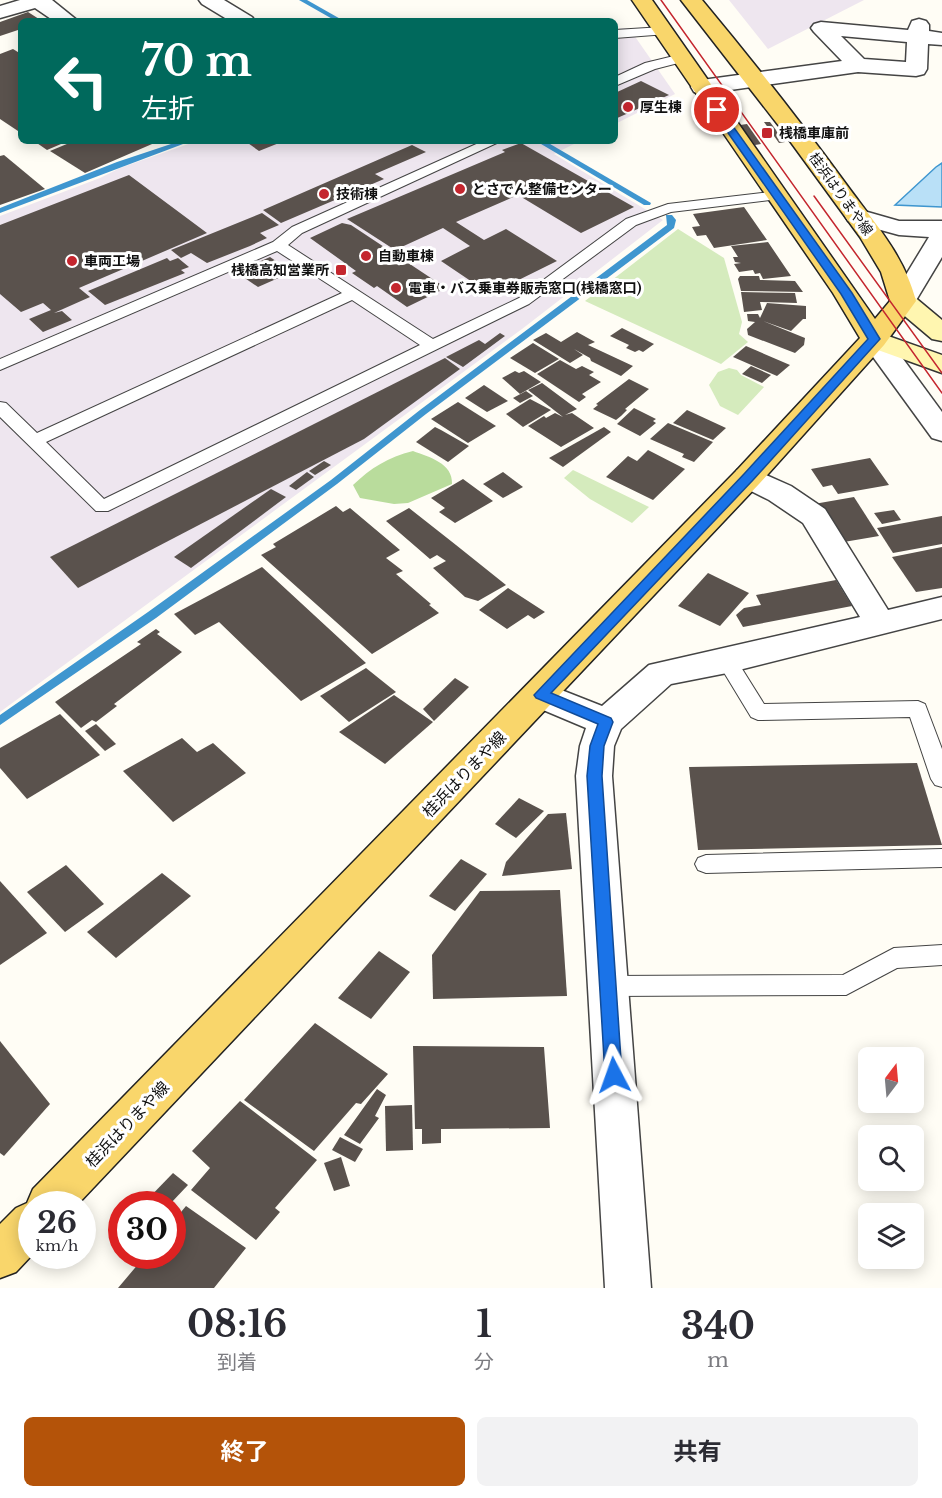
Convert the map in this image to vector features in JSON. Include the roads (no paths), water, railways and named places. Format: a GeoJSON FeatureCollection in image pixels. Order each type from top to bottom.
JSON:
{"type":"FeatureCollection","features":[{"type":"Feature","properties":{"kind":"main road"},"geometry":{"type":"LineString","coordinates":[[642,0],[846,293],[874,339],[942,365]]}},
{"type":"Feature","properties":{"kind":"main road","name":"桂浜はりまや線"},"geometry":{"type":"LineString","coordinates":[[62,1191],[541,695],[748,477],[874,339],[903,301],[894,268],[757,80],[691,0]]}},
{"type":"Feature","properties":{"kind":"main road"},"geometry":{"type":"LineString","coordinates":[[903,301],[942,333]]}},
{"type":"Feature","properties":{"kind":"main road"},"geometry":{"type":"LineString","coordinates":[[0,1256],[18,1237]]}},
{"type":"Feature","properties":{"kind":"street"},"geometry":{"type":"LineString","coordinates":[[209,0],[240,18]]}},
{"type":"Feature","properties":{"kind":"street"},"geometry":{"type":"LineString","coordinates":[[0,12],[31,2],[62,18]]}},
{"type":"Feature","properties":{"kind":"street"},"geometry":{"type":"LineString","coordinates":[[858,65],[821,28],[919,31],[942,39]]}},
{"type":"Feature","properties":{"kind":"street"},"geometry":{"type":"LineString","coordinates":[[702,87],[858,65],[916,69],[919,31]]}},
{"type":"Feature","properties":{"kind":"street"},"geometry":{"type":"LineString","coordinates":[[857,216],[892,228],[909,230],[942,228]]}},
{"type":"Feature","properties":{"kind":"street"},"geometry":{"type":"LineString","coordinates":[[903,301],[942,236]]}},
{"type":"Feature","properties":{"kind":"street"},"geometry":{"type":"LineString","coordinates":[[903,301],[942,266]]}},
{"type":"Feature","properties":{"kind":"street"},"geometry":{"type":"LineString","coordinates":[[874,339],[942,432]]}},
{"type":"Feature","properties":{"kind":"street"},"geometry":{"type":"LineString","coordinates":[[748,477],[780,493],[814,516],[880,623]]}},
{"type":"Feature","properties":{"kind":"street"},"geometry":{"type":"LineString","coordinates":[[628,1288],[594,776],[597,746],[606,722],[661,674],[727,661],[942,608]]}},
{"type":"Feature","properties":{"kind":"street"},"geometry":{"type":"LineString","coordinates":[[541,695],[606,722]]}},
{"type":"Feature","properties":{"kind":"lane"},"geometry":{"type":"LineString","coordinates":[[618,34],[663,31]]}},
{"type":"Feature","properties":{"kind":"lane"},"geometry":{"type":"LineString","coordinates":[[618,81],[650,66],[682,58]]}},
{"type":"Feature","properties":{"kind":"lane"},"geometry":{"type":"LineString","coordinates":[[0,365],[278,245],[297,230],[487,144]]}},
{"type":"Feature","properties":{"kind":"lane"},"geometry":{"type":"LineString","coordinates":[[0,407],[102,507],[524,301],[631,222],[668,208],[778,195]]}},
{"type":"Feature","properties":{"kind":"lane"},"geometry":{"type":"LineString","coordinates":[[278,245],[432,346]]}},
{"type":"Feature","properties":{"kind":"lane"},"geometry":{"type":"LineString","coordinates":[[35,441],[353,294]]}},
{"type":"Feature","properties":{"kind":"lane"},"geometry":{"type":"LineString","coordinates":[[727,661],[758,712],[918,710],[942,779]]}},
{"type":"Feature","properties":{"kind":"lane"},"geometry":{"type":"LineString","coordinates":[[706,864],[942,858]]}},
{"type":"Feature","properties":{"kind":"lane"},"geometry":{"type":"LineString","coordinates":[[608,986],[846,985],[894,958],[942,956]]}},
{"type":"Feature","properties":{"kind":"water"},"geometry":{"type":"Polygon","coordinates":[[[942,163],[942,207],[895,205],[936,167],[942,163]]]}},
{"type":"Feature","properties":{"kind":"waterway"},"geometry":{"type":"LineString","coordinates":[[302,0],[335,18]]}},
{"type":"Feature","properties":{"kind":"waterway"},"geometry":{"type":"LineString","coordinates":[[0,211],[178,144]]}},
{"type":"Feature","properties":{"kind":"waterway"},"geometry":{"type":"LineString","coordinates":[[545,144],[647,203]]}},
{"type":"Feature","properties":{"kind":"waterway"},"geometry":{"type":"LineString","coordinates":[[0,721],[152,615],[334,482],[423,412],[671,226],[672,220],[669,217]]}},
{"type":"Feature","properties":{"kind":"tram line"},"geometry":{"type":"LineString","coordinates":[[661,0],[942,393]]}},
{"type":"Feature","properties":{"kind":"tram line"},"geometry":{"type":"LineString","coordinates":[[814,196],[942,373]]}},
{"type":"Feature","properties":{"kind":"place","name":"厚生棟"},"geometry":{"type":"Point","coordinates":[628,107]}},
{"type":"Feature","properties":{"kind":"place","name":"桟橋車庫前"},"geometry":{"type":"Point","coordinates":[767,133]}},
{"type":"Feature","properties":{"kind":"place","name":"とさでん整備センター"},"geometry":{"type":"Point","coordinates":[460,189]}},
{"type":"Feature","properties":{"kind":"place","name":"技術棟"},"geometry":{"type":"Point","coordinates":[324,194]}},
{"type":"Feature","properties":{"kind":"place","name":"自動車棟"},"geometry":{"type":"Point","coordinates":[366,256]}},
{"type":"Feature","properties":{"kind":"place","name":"車両工場"},"geometry":{"type":"Point","coordinates":[72,261]}},
{"type":"Feature","properties":{"kind":"place","name":"桟橋高知営業所"},"geometry":{"type":"Point","coordinates":[341,270]}},
{"type":"Feature","properties":{"kind":"place","name":"電車・バス乗車券販売窓口(桟橋窓口)"},"geometry":{"type":"Point","coordinates":[396,288]}}]}
